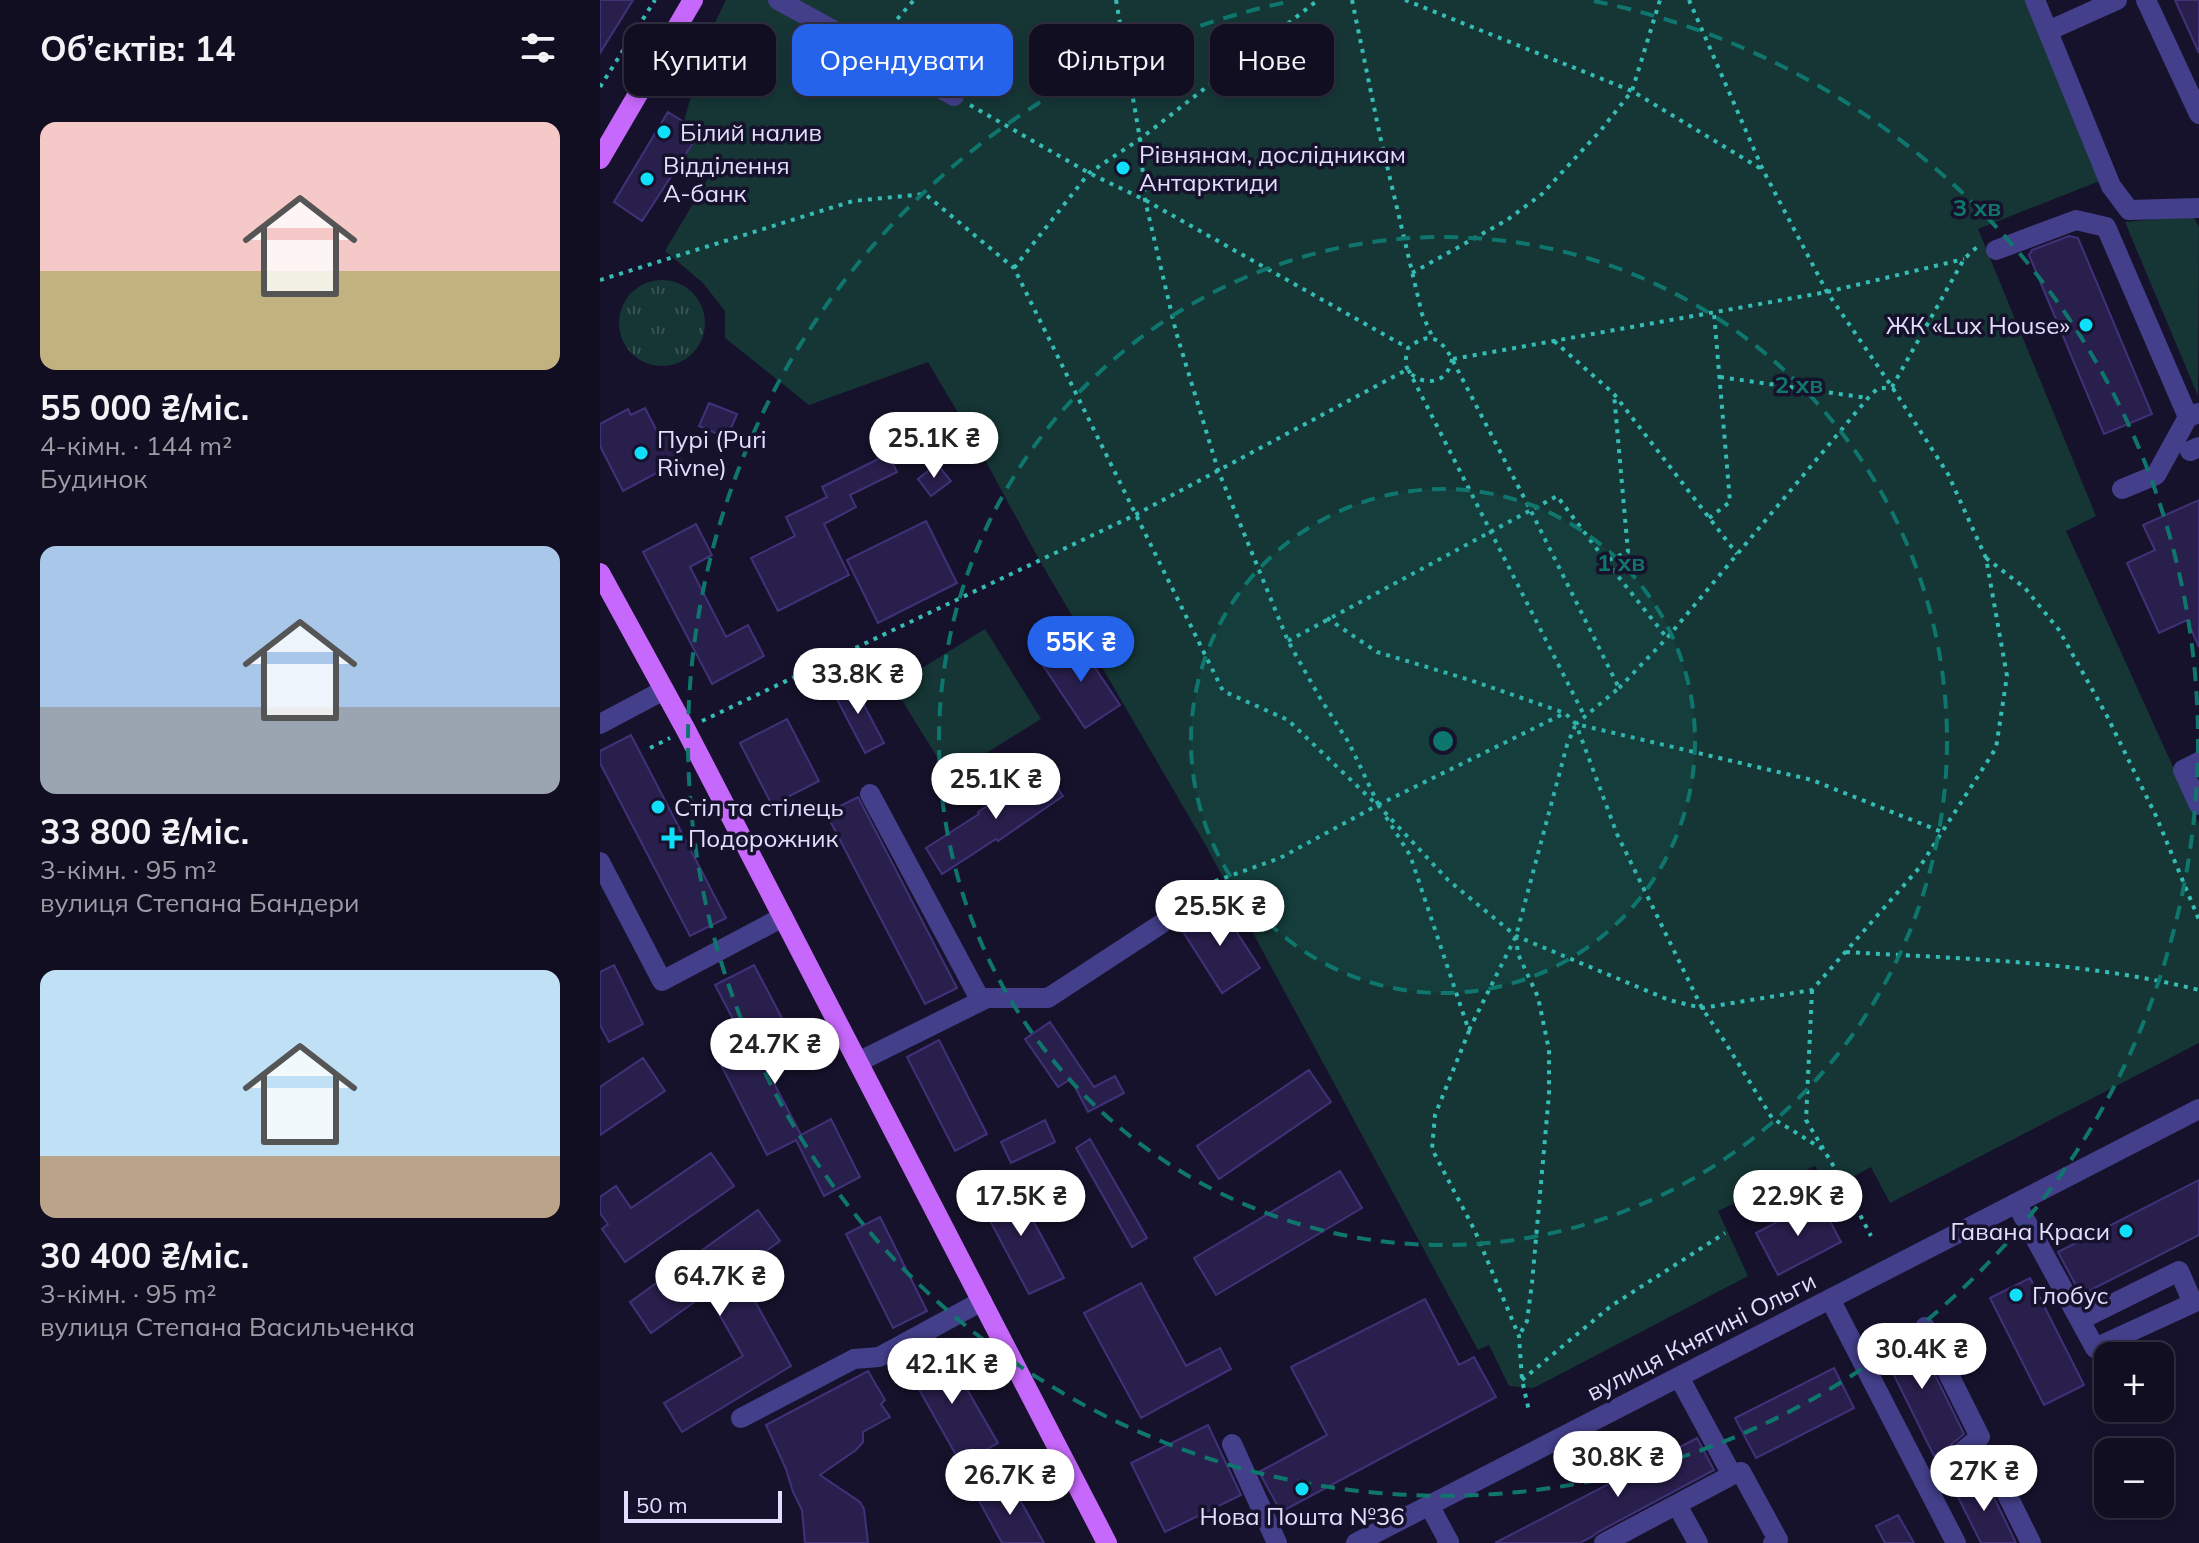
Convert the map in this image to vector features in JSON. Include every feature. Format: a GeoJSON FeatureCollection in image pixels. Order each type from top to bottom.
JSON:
{"type":"FeatureCollection","features":[{"type":"Feature","properties":{"kind":"main road"},"geometry":{"type":"LineString","coordinates":[[600,159],[693,0]]}},
{"type":"Feature","properties":{"kind":"main road"},"geometry":{"type":"LineString","coordinates":[[600,573],[686,730],[1107,1543]]}},
{"type":"Feature","properties":{"kind":"street"},"geometry":{"type":"LineString","coordinates":[[778,0],[823,24]]}},
{"type":"Feature","properties":{"kind":"street"},"geometry":{"type":"LineString","coordinates":[[2035,0],[2111,186],[2129,210]]}},
{"type":"Feature","properties":{"kind":"street"},"geometry":{"type":"LineString","coordinates":[[2048,31],[2117,0]]}},
{"type":"Feature","properties":{"kind":"street"},"geometry":{"type":"LineString","coordinates":[[2146,0],[2199,114]]}},
{"type":"Feature","properties":{"kind":"street"},"geometry":{"type":"LineString","coordinates":[[1996,250],[2076,220],[2106,227],[2129,210],[2199,207]]}},
{"type":"Feature","properties":{"kind":"street"},"geometry":{"type":"LineString","coordinates":[[2106,227],[2194,415],[2156,475],[2122,489]]}},
{"type":"Feature","properties":{"kind":"street"},"geometry":{"type":"LineString","coordinates":[[600,724],[664,690]]}},
{"type":"Feature","properties":{"kind":"street"},"geometry":{"type":"LineString","coordinates":[[2199,762],[2183,770],[2199,805]]}},
{"type":"Feature","properties":{"kind":"street"},"geometry":{"type":"LineString","coordinates":[[870,794],[981,1001]]}},
{"type":"Feature","properties":{"kind":"street"},"geometry":{"type":"LineString","coordinates":[[600,862],[662,981],[783,917]]}},
{"type":"Feature","properties":{"kind":"street"},"geometry":{"type":"LineString","coordinates":[[858,1062],[987,998],[1048,998],[1161,924]]}},
{"type":"Feature","properties":{"kind":"street","name":"вулиця Княгині Ольги"},"geometry":{"type":"LineString","coordinates":[[1356,1543],[2199,1109]]}},
{"type":"Feature","properties":{"kind":"street"},"geometry":{"type":"LineString","coordinates":[[2016,1203],[2095,1348],[2193,1303],[2179,1271],[2080,1320]]}},
{"type":"Feature","properties":{"kind":"street"},"geometry":{"type":"LineString","coordinates":[[1830,1299],[1934,1480],[1956,1543]]}},
{"type":"Feature","properties":{"kind":"street"},"geometry":{"type":"LineString","coordinates":[[741,1418],[854,1359],[879,1357],[982,1301]]}},
{"type":"Feature","properties":{"kind":"street"},"geometry":{"type":"LineString","coordinates":[[1925,1327],[1980,1437],[1934,1480]]}},
{"type":"Feature","properties":{"kind":"street"},"geometry":{"type":"LineString","coordinates":[[1679,1377],[1732,1475]]}},
{"type":"Feature","properties":{"kind":"street"},"geometry":{"type":"LineString","coordinates":[[1232,1444],[1277,1543]]}},
{"type":"Feature","properties":{"kind":"street"},"geometry":{"type":"LineString","coordinates":[[1934,1480],[1958,1474],[1990,1460],[2031,1543]]}},
{"type":"Feature","properties":{"kind":"street"},"geometry":{"type":"LineString","coordinates":[[1604,1543],[1741,1472],[1778,1540],[1773,1543]]}},
{"type":"Feature","properties":{"kind":"street"},"geometry":{"type":"LineString","coordinates":[[1429,1505],[1447,1543]]}},
{"type":"Feature","properties":{"kind":"street"},"geometry":{"type":"LineString","coordinates":[[1677,1505],[1698,1543]]}},
{"type":"Feature","properties":{"kind":"path"},"geometry":{"type":"LineString","coordinates":[[600,87],[655,0]]}},
{"type":"Feature","properties":{"kind":"path"},"geometry":{"type":"LineString","coordinates":[[893,24],[914,0]]}},
{"type":"Feature","properties":{"kind":"path"},"geometry":{"type":"LineString","coordinates":[[1116,0],[1140,139],[1145,200],[1176,332],[1218,470],[1288,641],[1349,743],[1378,805],[1410,855],[1469,1031]]}},
{"type":"Feature","properties":{"kind":"path"},"geometry":{"type":"LineString","coordinates":[[1014,268],[1089,173],[1140,139],[1318,0]]}},
{"type":"Feature","properties":{"kind":"path"},"geometry":{"type":"LineString","coordinates":[[1352,0],[1412,273],[1422,314],[1433,338]]}},
{"type":"Feature","properties":{"kind":"path"},"geometry":{"type":"LineString","coordinates":[[1405,0],[1632,91],[1763,170]]}},
{"type":"Feature","properties":{"kind":"path"},"geometry":{"type":"LineString","coordinates":[[1412,273],[1507,220],[1542,194],[1601,130],[1632,91],[1660,0]]}},
{"type":"Feature","properties":{"kind":"path"},"geometry":{"type":"LineString","coordinates":[[600,280],[853,201],[925,194],[1014,268],[1223,691],[1288,720],[1378,805],[1448,880],[1516,936],[1669,1000],[1702,1008],[1812,990],[1919,868],[1996,748],[2007,676],[1986,558],[1948,474],[1827,292],[1763,170],[1689,0]]}},
{"type":"Feature","properties":{"kind":"path"},"geometry":{"type":"LineString","coordinates":[[954,96],[1408,348]]}},
{"type":"Feature","properties":{"kind":"path"},"geometry":{"type":"LineString","coordinates":[[1452,359],[1827,292],[1964,259],[1892,387]]}},
{"type":"Feature","properties":{"kind":"path"},"geometry":{"type":"LineString","coordinates":[[1709,518],[1730,502],[1714,313]]}},
{"type":"Feature","properties":{"kind":"path"},"geometry":{"type":"LineString","coordinates":[[1585,717],[1408,369],[1408,348],[1418,340],[1433,338],[1444,344],[1619,688]]}},
{"type":"Feature","properties":{"kind":"path"},"geometry":{"type":"LineString","coordinates":[[1553,341],[1614,394],[1737,554]]}},
{"type":"Feature","properties":{"kind":"path"},"geometry":{"type":"LineString","coordinates":[[1408,369],[1420,380],[1432,381],[1440,379],[1447,372],[1452,359]]}},
{"type":"Feature","properties":{"kind":"path"},"geometry":{"type":"LineString","coordinates":[[650,748],[727,707],[1135,515],[1408,369]]}},
{"type":"Feature","properties":{"kind":"path"},"geometry":{"type":"LineString","coordinates":[[1720,377],[1868,398]]}},
{"type":"Feature","properties":{"kind":"path"},"geometry":{"type":"LineString","coordinates":[[1529,1411],[1522,1380],[1519,1336],[1475,1231],[1432,1149],[1435,1115],[1469,1031],[1516,936],[1567,745],[1576,724],[1619,688],[1667,638],[1868,398],[1877,389],[1892,387]]}},
{"type":"Feature","properties":{"kind":"path"},"geometry":{"type":"LineString","coordinates":[[1606,561],[1628,552],[1614,394]]}},
{"type":"Feature","properties":{"kind":"path"},"geometry":{"type":"LineString","coordinates":[[1288,641],[1557,496],[1667,638]]}},
{"type":"Feature","properties":{"kind":"path"},"geometry":{"type":"LineString","coordinates":[[1986,558],[2025,588],[2059,630],[2107,716],[2156,816],[2199,920]]}},
{"type":"Feature","properties":{"kind":"path"},"geometry":{"type":"LineString","coordinates":[[1327,618],[1377,652],[1565,713],[1576,724],[1617,834],[1702,1008],[1772,1118],[1824,1150]]}},
{"type":"Feature","properties":{"kind":"path"},"geometry":{"type":"LineString","coordinates":[[1161,924],[1168,898],[1280,858],[1378,805],[1565,713]]}},
{"type":"Feature","properties":{"kind":"path"},"geometry":{"type":"LineString","coordinates":[[1576,724],[1812,780],[1942,832]]}},
{"type":"Feature","properties":{"kind":"path"},"geometry":{"type":"LineString","coordinates":[[1516,936],[1518,954],[1538,997],[1549,1050],[1549,1094],[1532,1283],[1527,1321],[1519,1336]]}},
{"type":"Feature","properties":{"kind":"path"},"geometry":{"type":"LineString","coordinates":[[1846,952],[2046,964],[2169,982],[2199,990]]}},
{"type":"Feature","properties":{"kind":"path"},"geometry":{"type":"LineString","coordinates":[[1812,990],[1806,1120],[1871,1236]]}},
{"type":"Feature","properties":{"kind":"path"},"geometry":{"type":"LineString","coordinates":[[1522,1380],[1611,1306],[1725,1233]]}},
{"type":"Feature","properties":{"kind":"green space"},"geometry":{"type":"Polygon","coordinates":[[[726,0],[2027,0],[2102,180],[1978,229],[2096,516],[2066,531],[2199,824],[2199,1043],[1890,1203],[1871,1167],[1828,1190],[1815,1166],[1718,1211],[1748,1276],[1533,1388],[1509,1386],[1489,1345],[1478,1350],[1205,844],[928,362],[809,405],[725,338],[725,311],[703,283],[665,251],[710,175],[685,156],[699,132],[684,121],[691,96],[776,96],[776,24],[714,24],[726,0]]]}},
{"type":"Feature","properties":{"kind":"green space"},"geometry":{"type":"Polygon","coordinates":[[[2193,216],[2199,227],[2198,396],[2125,222],[2193,216]]]}},
{"type":"Feature","properties":{"kind":"green space"},"geometry":{"type":"Polygon","coordinates":[[[662,280],[686,287],[698,299],[705,323],[698,347],[686,359],[662,366],[638,359],[626,347],[619,323],[626,299],[638,287],[662,280]]]}},
{"type":"Feature","properties":{"kind":"green space"},"geometry":{"type":"Polygon","coordinates":[[[985,629],[1041,719],[949,776],[893,686],[985,629]]]}},
{"type":"Feature","properties":{"kind":"building"},"geometry":{"type":"Polygon","coordinates":[[[600,0],[633,0],[600,53],[600,0]]]}},
{"type":"Feature","properties":{"kind":"building"},"geometry":{"type":"Polygon","coordinates":[[[2175,0],[2199,0],[2199,53],[2175,0]]]}},
{"type":"Feature","properties":{"kind":"building"},"geometry":{"type":"Polygon","coordinates":[[[668,112],[700,132],[642,221],[614,202],[668,112]]]}},
{"type":"Feature","properties":{"kind":"building","name":"ЖК «Lux House»"},"geometry":{"type":"Polygon","coordinates":[[[2069,236],[2078,238],[2152,414],[2104,434],[2029,255],[2032,250],[2069,236]]]}},
{"type":"Feature","properties":{"kind":"building"},"geometry":{"type":"Polygon","coordinates":[[[709,403],[737,414],[727,438],[699,426],[709,403]]]}},
{"type":"Feature","properties":{"kind":"building","name":"Пурі (Puri Rivne)"},"geometry":{"type":"Polygon","coordinates":[[[645,408],[659,435],[666,431],[681,460],[623,491],[600,446],[600,424],[628,409],[631,415],[645,408]]]}},
{"type":"Feature","properties":{"kind":"building"},"geometry":{"type":"Polygon","coordinates":[[[888,454],[897,472],[850,495],[856,507],[824,524],[849,575],[778,611],[751,558],[795,536],[786,517],[827,497],[822,487],[888,454]]]}},
{"type":"Feature","properties":{"kind":"building"},"geometry":{"type":"Polygon","coordinates":[[[937,464],[951,481],[931,496],[918,479],[937,464]]]}},
{"type":"Feature","properties":{"kind":"building"},"geometry":{"type":"Polygon","coordinates":[[[2199,500],[2199,647],[2187,620],[2159,633],[2127,563],[2155,550],[2143,525],[2199,500]]]}},
{"type":"Feature","properties":{"kind":"building"},"geometry":{"type":"Polygon","coordinates":[[[926,521],[957,583],[878,623],[847,560],[926,521]]]}},
{"type":"Feature","properties":{"kind":"building"},"geometry":{"type":"Polygon","coordinates":[[[696,524],[712,555],[690,567],[726,637],[748,625],[764,656],[712,684],[643,552],[696,524]]]}},
{"type":"Feature","properties":{"kind":"building"},"geometry":{"type":"Polygon","coordinates":[[[1077,641],[1120,705],[1085,728],[1042,664],[1077,641]]]}},
{"type":"Feature","properties":{"kind":"building"},"geometry":{"type":"Polygon","coordinates":[[[850,678],[884,743],[865,753],[831,688],[850,678]]]}},
{"type":"Feature","properties":{"kind":"building"},"geometry":{"type":"Polygon","coordinates":[[[787,719],[819,781],[772,805],[740,743],[787,719]]]}},
{"type":"Feature","properties":{"kind":"building"},"geometry":{"type":"Polygon","coordinates":[[[631,735],[726,918],[690,936],[600,763],[600,751],[631,735]]]}},
{"type":"Feature","properties":{"kind":"building"},"geometry":{"type":"Polygon","coordinates":[[[1043,768],[1063,796],[998,841],[996,839],[942,874],[926,848],[1043,768]]]}},
{"type":"Feature","properties":{"kind":"building"},"geometry":{"type":"Polygon","coordinates":[[[858,797],[957,988],[925,1004],[826,813],[858,797]]]}},
{"type":"Feature","properties":{"kind":"building"},"geometry":{"type":"Polygon","coordinates":[[[1217,902],[1260,968],[1222,993],[1180,927],[1217,902]]]}},
{"type":"Feature","properties":{"kind":"building"},"geometry":{"type":"Polygon","coordinates":[[[614,965],[643,1024],[609,1042],[600,1025],[600,972],[614,965]]]}},
{"type":"Feature","properties":{"kind":"building"},"geometry":{"type":"Polygon","coordinates":[[[754,965],[784,1022],[751,1039],[801,1135],[831,1119],[860,1177],[824,1196],[796,1140],[767,1155],[717,1057],[745,1042],[715,985],[754,965]]]}},
{"type":"Feature","properties":{"kind":"building"},"geometry":{"type":"Polygon","coordinates":[[[1050,1022],[1094,1087],[1115,1076],[1124,1093],[1088,1112],[1071,1079],[1058,1087],[1025,1039],[1050,1022]]]}},
{"type":"Feature","properties":{"kind":"building"},"geometry":{"type":"Polygon","coordinates":[[[939,1040],[987,1134],[955,1151],[907,1057],[939,1040]]]}},
{"type":"Feature","properties":{"kind":"building"},"geometry":{"type":"Polygon","coordinates":[[[643,1058],[665,1091],[600,1135],[600,1087],[643,1058]]]}},
{"type":"Feature","properties":{"kind":"building"},"geometry":{"type":"Polygon","coordinates":[[[1309,1070],[1331,1102],[1219,1179],[1197,1146],[1309,1070]]]}},
{"type":"Feature","properties":{"kind":"building"},"geometry":{"type":"Polygon","coordinates":[[[1045,1120],[1055,1142],[1011,1163],[1001,1142],[1045,1120]]]}},
{"type":"Feature","properties":{"kind":"building"},"geometry":{"type":"Polygon","coordinates":[[[1090,1139],[1147,1238],[1132,1247],[1076,1148],[1090,1139]]]}},
{"type":"Feature","properties":{"kind":"building"},"geometry":{"type":"Polygon","coordinates":[[[711,1153],[734,1186],[625,1262],[602,1229],[608,1224],[600,1213],[600,1197],[616,1186],[631,1208],[711,1153]]]}},
{"type":"Feature","properties":{"kind":"building"},"geometry":{"type":"Polygon","coordinates":[[[1340,1171],[1362,1208],[1216,1295],[1194,1258],[1340,1171]]]}},
{"type":"Feature","properties":{"kind":"building"},"geometry":{"type":"Polygon","coordinates":[[[2199,1180],[2199,1235],[2081,1295],[2058,1252],[2199,1180]]]}},
{"type":"Feature","properties":{"kind":"building"},"geometry":{"type":"Polygon","coordinates":[[[1012,1181],[1064,1278],[1029,1294],[979,1200],[1012,1181]]]}},
{"type":"Feature","properties":{"kind":"building"},"geometry":{"type":"Polygon","coordinates":[[[1819,1200],[1841,1242],[1778,1275],[1756,1233],[1819,1200]]]}},
{"type":"Feature","properties":{"kind":"building"},"geometry":{"type":"Polygon","coordinates":[[[758,1210],[780,1241],[738,1271],[791,1366],[682,1432],[664,1403],[743,1356],[707,1293],[651,1333],[630,1302],[758,1210]]]}},
{"type":"Feature","properties":{"kind":"building"},"geometry":{"type":"Polygon","coordinates":[[[880,1217],[927,1311],[893,1328],[846,1234],[880,1217]]]}},
{"type":"Feature","properties":{"kind":"building"},"geometry":{"type":"Polygon","coordinates":[[[2030,1278],[2084,1385],[2044,1405],[1990,1298],[2030,1278]]]}},
{"type":"Feature","properties":{"kind":"building"},"geometry":{"type":"Polygon","coordinates":[[[1141,1283],[1186,1366],[1220,1348],[1231,1369],[1141,1418],[1084,1313],[1141,1283]]]}},
{"type":"Feature","properties":{"kind":"building"},"geometry":{"type":"Polygon","coordinates":[[[1425,1299],[1459,1365],[1474,1357],[1496,1397],[1281,1512],[1259,1472],[1327,1435],[1291,1367],[1425,1299]]]}},
{"type":"Feature","properties":{"kind":"building"},"geometry":{"type":"Polygon","coordinates":[[[1912,1328],[1964,1434],[1934,1456],[1879,1345],[1912,1328]]]}},
{"type":"Feature","properties":{"kind":"building"},"geometry":{"type":"Polygon","coordinates":[[[943,1348],[998,1443],[961,1464],[907,1368],[943,1348]]]}},
{"type":"Feature","properties":{"kind":"building"},"geometry":{"type":"Polygon","coordinates":[[[1834,1368],[1854,1408],[1756,1458],[1735,1418],[1834,1368]]]}},
{"type":"Feature","properties":{"kind":"building"},"geometry":{"type":"Polygon","coordinates":[[[868,1371],[885,1400],[881,1404],[890,1417],[863,1432],[863,1442],[856,1450],[820,1475],[860,1502],[864,1509],[868,1543],[805,1543],[802,1510],[766,1425],[868,1371]]]}},
{"type":"Feature","properties":{"kind":"building"},"geometry":{"type":"Polygon","coordinates":[[[1208,1425],[1241,1495],[1165,1532],[1131,1463],[1208,1425]]]}},
{"type":"Feature","properties":{"kind":"building"},"geometry":{"type":"Polygon","coordinates":[[[1697,1438],[1714,1470],[1580,1543],[1495,1543],[1697,1438]]]}},
{"type":"Feature","properties":{"kind":"building"},"geometry":{"type":"Polygon","coordinates":[[[1984,1477],[2016,1543],[1981,1543],[1954,1489],[1984,1477]]]}},
{"type":"Feature","properties":{"kind":"building"},"geometry":{"type":"Polygon","coordinates":[[[1010,1482],[1044,1543],[1002,1543],[978,1499],[1010,1482]]]}},
{"type":"Feature","properties":{"kind":"building"},"geometry":{"type":"Polygon","coordinates":[[[1898,1515],[1914,1543],[1885,1543],[1876,1526],[1898,1515]]]}},
{"type":"Feature","properties":{"kind":"place","name":"Білий налив"},"geometry":{"type":"Point","coordinates":[664,132]}},
{"type":"Feature","properties":{"kind":"place","name":"Рівнянам, дослідникам Антарктиди"},"geometry":{"type":"Point","coordinates":[1123,168]}},
{"type":"Feature","properties":{"kind":"place","name":"Відділення А-банк"},"geometry":{"type":"Point","coordinates":[647,179]}},
{"type":"Feature","properties":{"kind":"place","name":"ЖК «Lux House»"},"geometry":{"type":"Point","coordinates":[2086,325]}},
{"type":"Feature","properties":{"kind":"place","name":"Пурі (Puri Rivne)"},"geometry":{"type":"Point","coordinates":[641,453]}},
{"type":"Feature","properties":{"kind":"place","name":"Стіл та стілець"},"geometry":{"type":"Point","coordinates":[658,807]}},
{"type":"Feature","properties":{"kind":"place","name":"Подорожник"},"geometry":{"type":"Point","coordinates":[672,838]}},
{"type":"Feature","properties":{"kind":"place","name":"Гавана Краси"},"geometry":{"type":"Point","coordinates":[2126,1231]}},
{"type":"Feature","properties":{"kind":"place","name":"Глобус"},"geometry":{"type":"Point","coordinates":[2016,1295]}},
{"type":"Feature","properties":{"kind":"place","name":"Нова Пошта №36"},"geometry":{"type":"Point","coordinates":[1302,1489]}}]}
